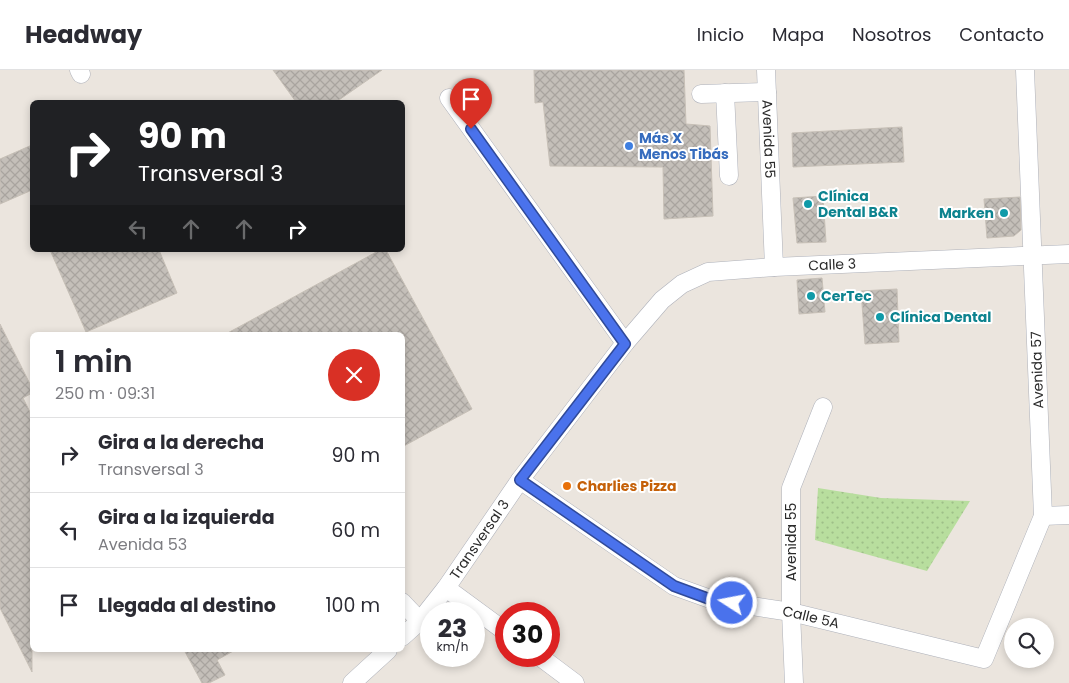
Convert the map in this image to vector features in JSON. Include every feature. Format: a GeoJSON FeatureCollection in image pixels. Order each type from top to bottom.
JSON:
{"type":"FeatureCollection","features":[{"type":"Feature","properties":{"kind":"street","name":"Avenida 55"},"geometry":{"type":"LineString","coordinates":[[766,70],[774,268]]}},
{"type":"Feature","properties":{"kind":"street","name":"Avenida 57"},"geometry":{"type":"LineString","coordinates":[[984,659],[1043,516],[1025,70]]}},
{"type":"Feature","properties":{"kind":"street"},"geometry":{"type":"LineString","coordinates":[[701,94],[767,92]]}},
{"type":"Feature","properties":{"kind":"street"},"geometry":{"type":"LineString","coordinates":[[725,93],[730,176]]}},
{"type":"Feature","properties":{"kind":"street"},"geometry":{"type":"LineString","coordinates":[[449,98],[625,344]]}},
{"type":"Feature","properties":{"kind":"street","name":"Calle 3"},"geometry":{"type":"LineString","coordinates":[[625,344],[662,300],[682,284],[708,272],[1069,254]]}},
{"type":"Feature","properties":{"kind":"street","name":"Transversal 3"},"geometry":{"type":"LineString","coordinates":[[435,602],[520,480],[625,344]]}},
{"type":"Feature","properties":{"kind":"street","name":"Avenida 55"},"geometry":{"type":"LineString","coordinates":[[794,683],[791,612],[791,488],[823,407]]}},
{"type":"Feature","properties":{"kind":"street","name":"Calle 5A"},"geometry":{"type":"LineString","coordinates":[[520,480],[674,586],[712,600],[791,612],[984,659]]}},
{"type":"Feature","properties":{"kind":"street"},"geometry":{"type":"LineString","coordinates":[[1043,516],[1069,515]]}},
{"type":"Feature","properties":{"kind":"street"},"geometry":{"type":"LineString","coordinates":[[446,588],[495,624]]}},
{"type":"Feature","properties":{"kind":"street"},"geometry":{"type":"LineString","coordinates":[[405,605],[420,621]]}},
{"type":"Feature","properties":{"kind":"street","name":"Transversal 3"},"geometry":{"type":"LineString","coordinates":[[405,634],[420,621]]}},
{"type":"Feature","properties":{"kind":"street"},"geometry":{"type":"LineString","coordinates":[[352,683],[386,652]]}},
{"type":"Feature","properties":{"kind":"street"},"geometry":{"type":"LineString","coordinates":[[554,667],[576,683]]}},
{"type":"Feature","properties":{"kind":"green space"},"geometry":{"type":"Polygon","coordinates":[[[818,488],[881,498],[970,501],[927,571],[815,540],[818,488]]]}},
{"type":"Feature","properties":{"kind":"building"},"geometry":{"type":"Polygon","coordinates":[[[273,70],[382,70],[339,100],[295,100],[273,70]]]}},
{"type":"Feature","properties":{"kind":"building","name":"Más X Menos Tibás"},"geometry":{"type":"Polygon","coordinates":[[[534,70],[684,70],[686,124],[710,126],[713,216],[664,219],[663,167],[550,166],[543,102],[535,103],[534,70]]]}},
{"type":"Feature","properties":{"kind":"building"},"geometry":{"type":"Polygon","coordinates":[[[902,127],[904,162],[793,167],[792,133],[902,127]]]}},
{"type":"Feature","properties":{"kind":"building"},"geometry":{"type":"Polygon","coordinates":[[[30,146],[30,191],[0,204],[0,159],[30,146]]]}},
{"type":"Feature","properties":{"kind":"building"},"geometry":{"type":"Polygon","coordinates":[[[823,196],[826,242],[797,243],[793,198],[823,196]]]}},
{"type":"Feature","properties":{"kind":"building","name":"Marken"},"geometry":{"type":"Polygon","coordinates":[[[1020,197],[1021,230],[1014,236],[987,238],[984,199],[1020,197]]]}},
{"type":"Feature","properties":{"kind":"building"},"geometry":{"type":"Polygon","coordinates":[[[51,252],[160,252],[177,293],[86,332],[51,252]]]}},
{"type":"Feature","properties":{"kind":"building"},"geometry":{"type":"Polygon","coordinates":[[[376,252],[387,252],[472,409],[405,445],[405,332],[230,332],[376,252]]]}},
{"type":"Feature","properties":{"kind":"building","name":"CerTec"},"geometry":{"type":"Polygon","coordinates":[[[822,278],[825,312],[799,314],[797,280],[822,278]]]}},
{"type":"Feature","properties":{"kind":"building"},"geometry":{"type":"Polygon","coordinates":[[[897,289],[899,342],[865,344],[861,291],[897,289]]]}},
{"type":"Feature","properties":{"kind":"building"},"geometry":{"type":"Polygon","coordinates":[[[0,324],[30,384],[30,394],[23,398],[30,412],[30,652],[32,652],[32,672],[0,608],[0,324]]]}},
{"type":"Feature","properties":{"kind":"building"},"geometry":{"type":"Polygon","coordinates":[[[185,652],[231,652],[217,660],[225,675],[209,683],[202,683],[185,652]]]}},
{"type":"Feature","properties":{"kind":"place","name":"Más X Menos Tibás"},"geometry":{"type":"Point","coordinates":[629,146]}},
{"type":"Feature","properties":{"kind":"place","name":"Clínica Dental B&R"},"geometry":{"type":"Point","coordinates":[808,204]}},
{"type":"Feature","properties":{"kind":"place","name":"Marken"},"geometry":{"type":"Point","coordinates":[1004,213]}},
{"type":"Feature","properties":{"kind":"place","name":"CerTec"},"geometry":{"type":"Point","coordinates":[811,296]}},
{"type":"Feature","properties":{"kind":"place","name":"Clínica Dental"},"geometry":{"type":"Point","coordinates":[880,317]}},
{"type":"Feature","properties":{"kind":"place","name":"Charlies Pizza"},"geometry":{"type":"Point","coordinates":[567,486]}},
{"type":"Feature","properties":{"kind":"route"},"geometry":{"type":"LineString","coordinates":[[471,129],[625,344],[520,480],[674,586],[712,600],[732,603]]}}]}
